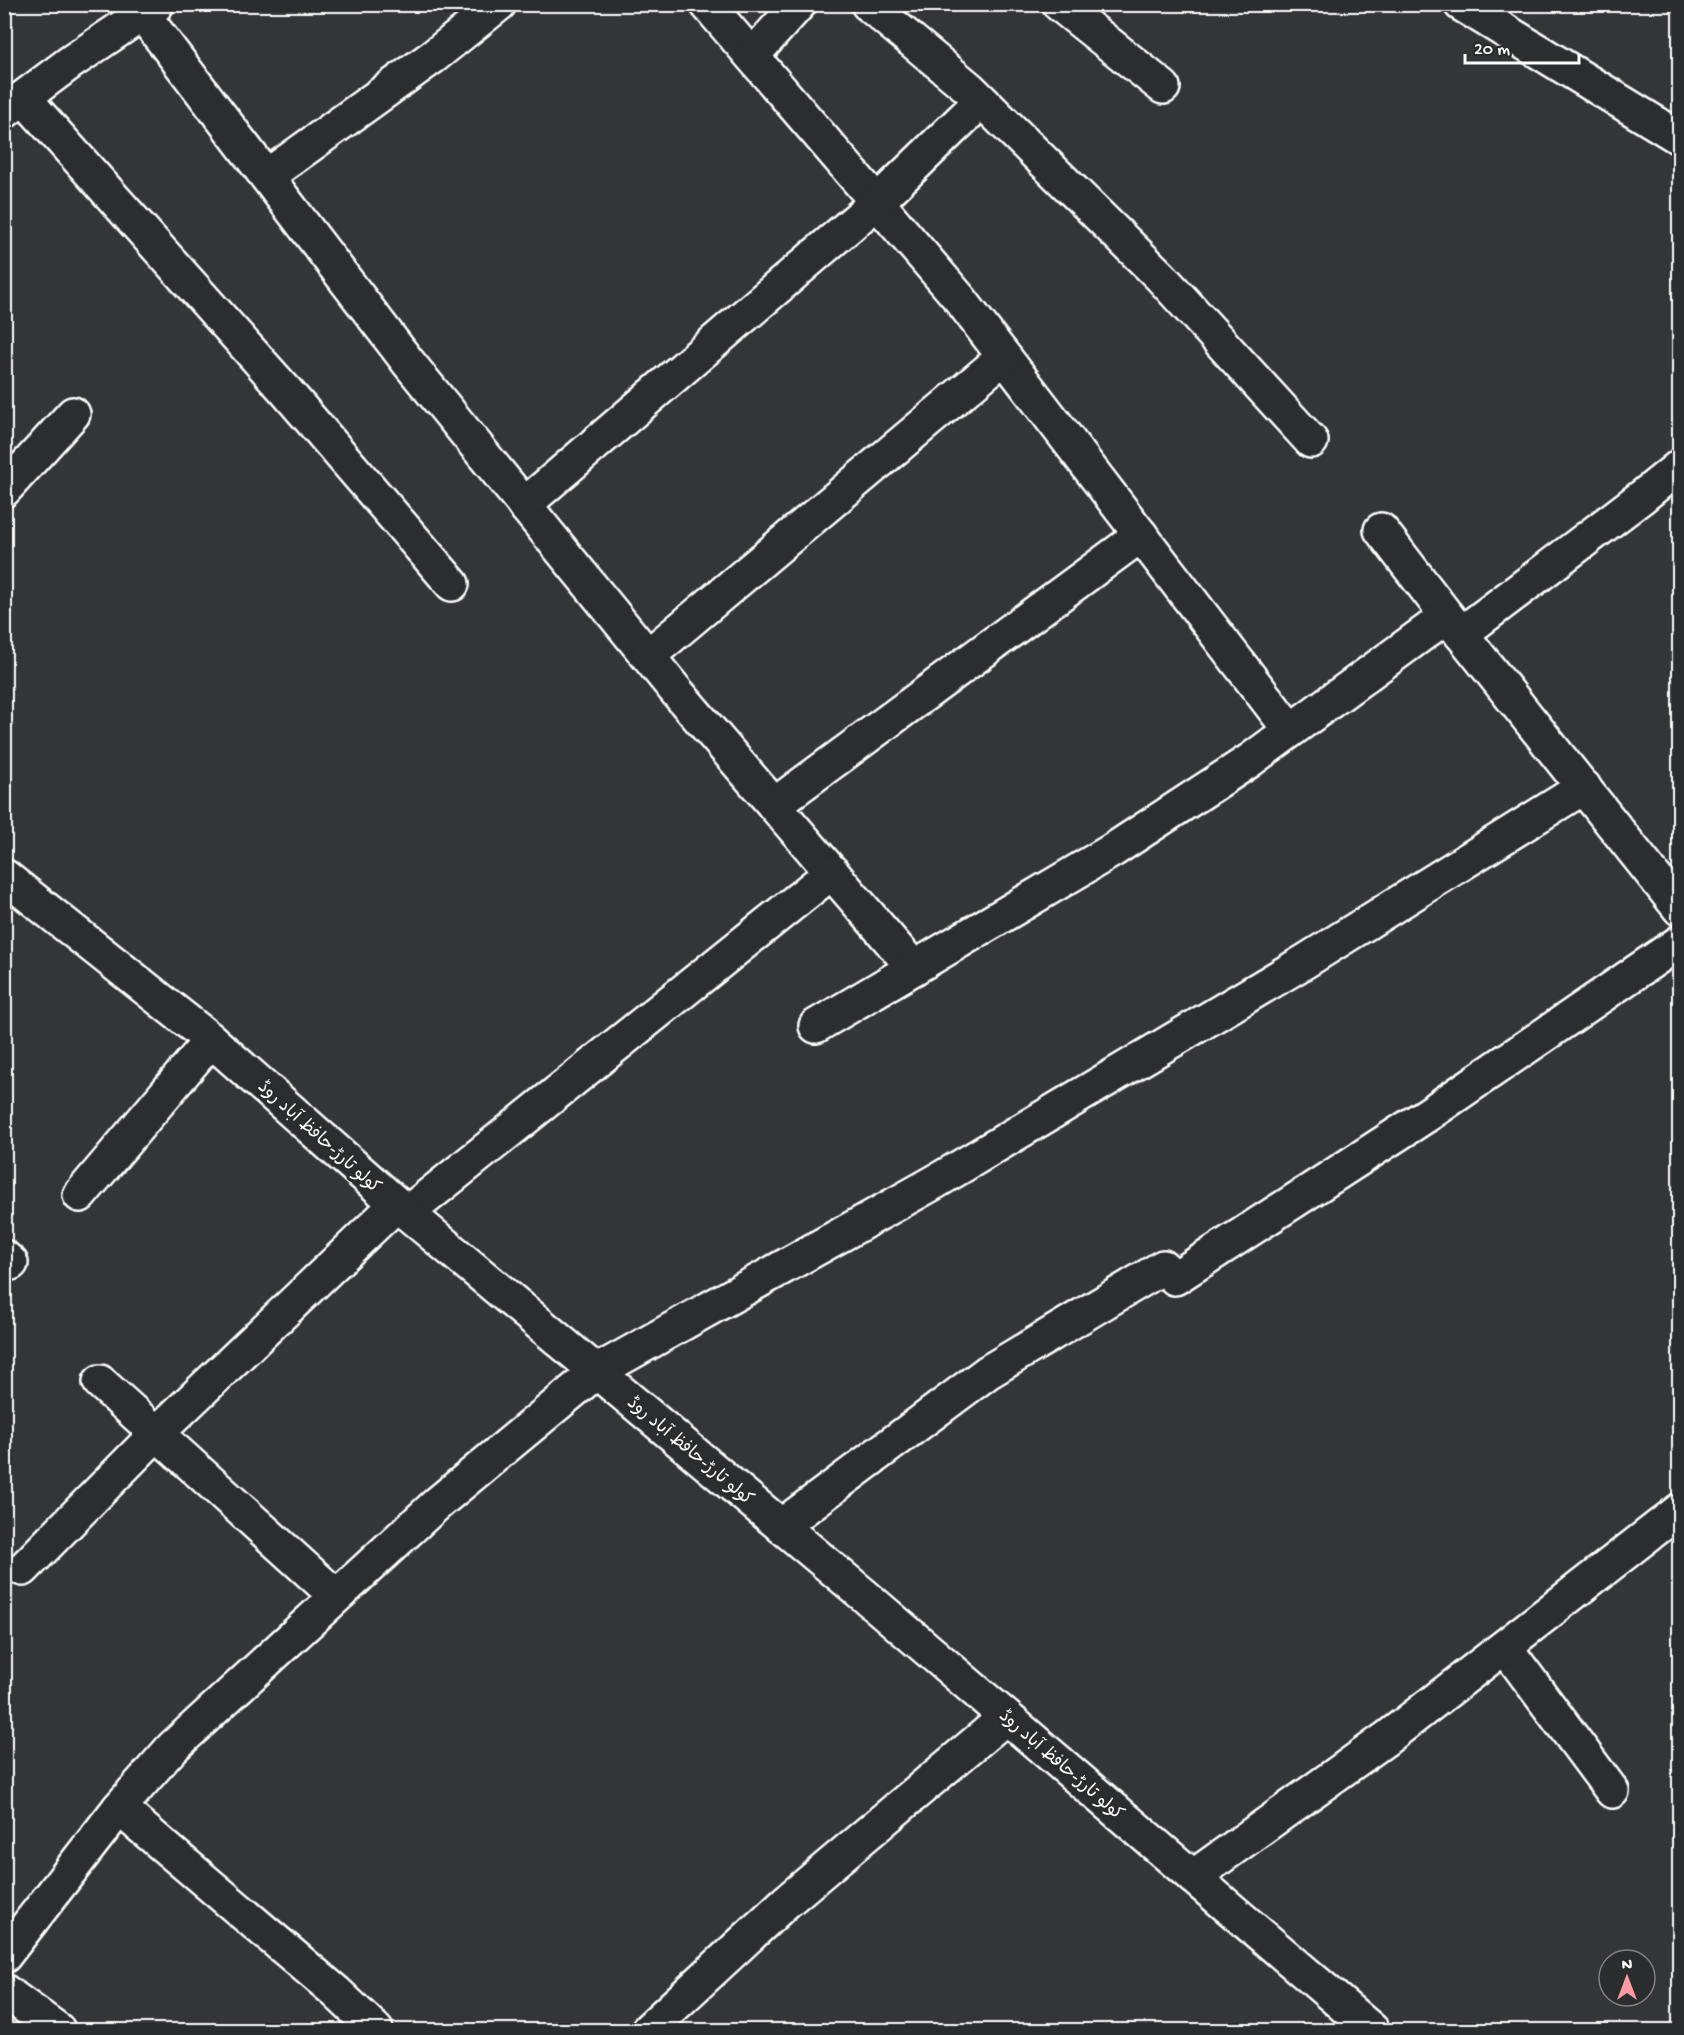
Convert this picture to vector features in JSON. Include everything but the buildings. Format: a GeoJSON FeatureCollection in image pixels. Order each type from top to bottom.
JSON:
{"type":"FeatureCollection","features":[{"type":"Feature","properties":{"kind":"street"},"geometry":{"type":"LineString","coordinates":[[267,176],[434,57],[499,4]]}},
{"type":"Feature","properties":{"kind":"street"},"geometry":{"type":"LineString","coordinates":[[707,4],[960,299],[1290,730]]}},
{"type":"Feature","properties":{"kind":"street"},"geometry":{"type":"LineString","coordinates":[[752,57],[798,4]]}},
{"type":"Feature","properties":{"kind":"street"},"geometry":{"type":"LineString","coordinates":[[868,4],[970,89],[1161,277],[1311,441]]}},
{"type":"Feature","properties":{"kind":"street"},"geometry":{"type":"LineString","coordinates":[[1059,4],[1163,87]]}},
{"type":"Feature","properties":{"kind":"street"},"geometry":{"type":"LineString","coordinates":[[1461,4],[1680,138]]}},
{"type":"Feature","properties":{"kind":"street"},"geometry":{"type":"LineString","coordinates":[[452,584],[286,391],[14,105],[145,8],[267,176],[408,362],[648,656],[914,968]]}},
{"type":"Feature","properties":{"kind":"street"},"geometry":{"type":"LineString","coordinates":[[524,505],[877,202],[981,101]]}},
{"type":"Feature","properties":{"kind":"street"},"geometry":{"type":"LineString","coordinates":[[648,656],[1004,357]]}},
{"type":"Feature","properties":{"kind":"street"},"geometry":{"type":"LineString","coordinates":[[4,490],[73,414]]}},
{"type":"Feature","properties":{"kind":"street"},"geometry":{"type":"LineString","coordinates":[[816,1026],[1113,850],[1249,761],[1290,730],[1454,625],[1643,496],[1680,466]]}},
{"type":"Feature","properties":{"kind":"street"},"geometry":{"type":"LineString","coordinates":[[1381,530],[1680,909]]}},
{"type":"Feature","properties":{"kind":"street"},"geometry":{"type":"LineString","coordinates":[[774,805],[1141,535]]}},
{"type":"Feature","properties":{"kind":"street"},"geometry":{"type":"LineString","coordinates":[[4,1956],[119,1808],[172,1748],[438,1503],[596,1372],[956,1170],[1304,962],[1584,787]]}},
{"type":"Feature","properties":{"kind":"street"},"geometry":{"type":"LineString","coordinates":[[23,1569],[156,1434],[402,1209],[832,872]]}},
{"type":"Feature","properties":{"kind":"street","name":"کولو تارڑ-حافظ آباد روڈ"},"geometry":{"type":"LineString","coordinates":[[4,876],[211,1040],[402,1209],[781,1526],[1372,2031]]}},
{"type":"Feature","properties":{"kind":"street"},"geometry":{"type":"LineString","coordinates":[[781,1526],[988,1372],[1163,1267],[1175,1278],[1430,1113],[1680,942]]}},
{"type":"Feature","properties":{"kind":"street"},"geometry":{"type":"LineString","coordinates":[[80,1195],[211,1040]]}},
{"type":"Feature","properties":{"kind":"street"},"geometry":{"type":"LineString","coordinates":[[100,1382],[336,1596]]}},
{"type":"Feature","properties":{"kind":"street"},"geometry":{"type":"LineString","coordinates":[[1193,1877],[1387,1738],[1680,1510]]}},
{"type":"Feature","properties":{"kind":"street"},"geometry":{"type":"LineString","coordinates":[[1504,1647],[1612,1791]]}},
{"type":"Feature","properties":{"kind":"street"},"geometry":{"type":"LineString","coordinates":[[648,2031],[786,1902],[1006,1717]]}},
{"type":"Feature","properties":{"kind":"street"},"geometry":{"type":"LineString","coordinates":[[119,1808],[336,1992],[376,2031]]}},
{"type":"Feature","properties":{"kind":"street"},"geometry":{"type":"LineString","coordinates":[[4,1991],[58,2031]]}}]}
